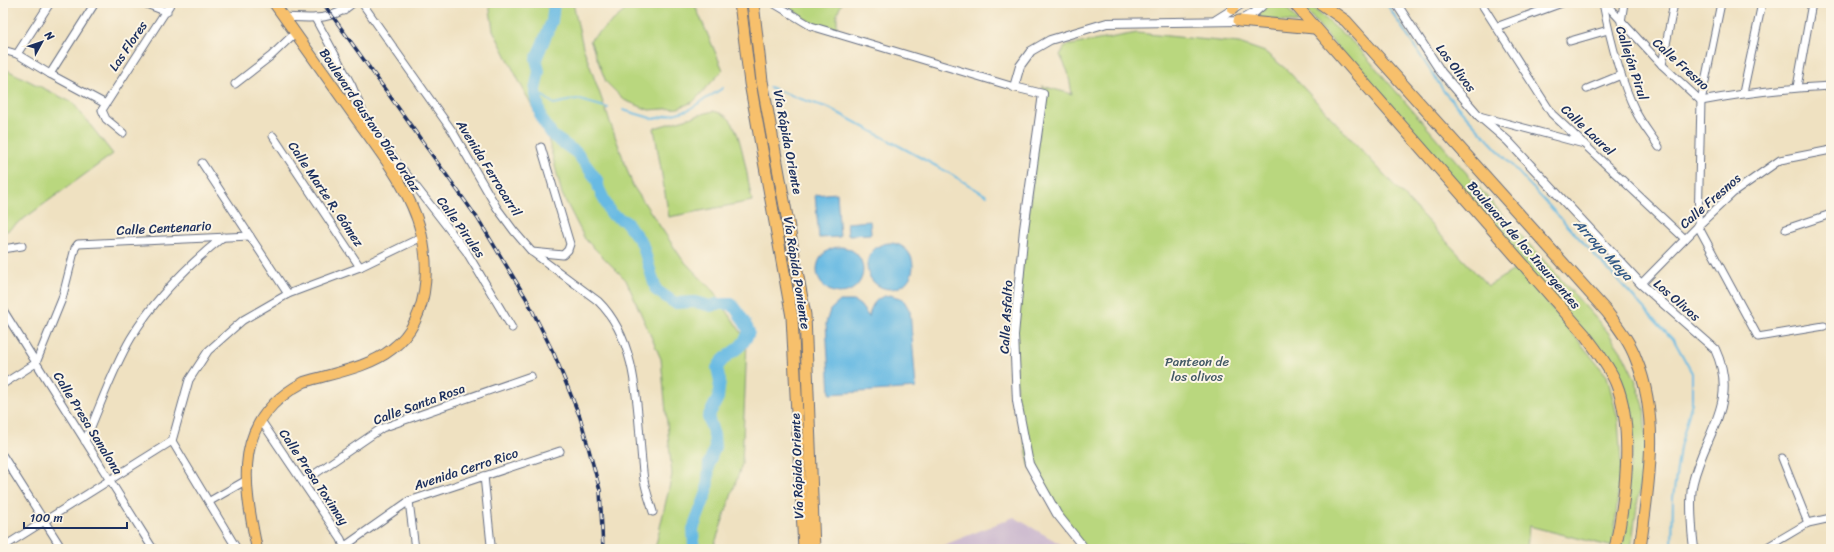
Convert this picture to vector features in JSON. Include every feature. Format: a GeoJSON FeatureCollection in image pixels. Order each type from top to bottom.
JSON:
{"type":"FeatureCollection","features":[{"type":"Feature","properties":{"kind":"highway","name":"Vía Rápida Poniente"},"geometry":{"type":"LineString","coordinates":[[740,3],[750,83],[792,317],[804,549]]}},
{"type":"Feature","properties":{"kind":"highway","name":"Vía Rápida Oriente"},"geometry":{"type":"LineString","coordinates":[[753,3],[762,81],[805,315],[814,549]]}},
{"type":"Feature","properties":{"kind":"highway","name":"Boulevard de los Insurgentes"},"geometry":{"type":"LineString","coordinates":[[1294,3],[1314,28],[1585,335],[1607,365],[1616,384],[1625,419],[1628,456],[1616,549]]}},
{"type":"Feature","properties":{"kind":"highway"},"geometry":{"type":"LineString","coordinates":[[1320,3],[1346,21]]}},
{"type":"Feature","properties":{"kind":"highway"},"geometry":{"type":"LineString","coordinates":[[1239,20],[1301,25],[1314,28]]}},
{"type":"Feature","properties":{"kind":"highway","name":"Boulevard de los Insurgentes"},"geometry":{"type":"LineString","coordinates":[[1346,21],[1607,312],[1624,335],[1636,358],[1648,398],[1652,432],[1650,474],[1640,549]]}},
{"type":"Feature","properties":{"kind":"main road","name":"Boulevard Gustavo Díaz Ordaz"},"geometry":{"type":"LineString","coordinates":[[257,549],[245,481],[249,448],[253,433],[260,419],[279,399],[304,382],[376,359],[392,349],[406,335],[417,316],[423,292],[425,268],[422,237],[417,218],[406,193],[376,141],[274,3]]}},
{"type":"Feature","properties":{"kind":"main road","name":"Boulevard de los Insurgentes"},"geometry":{"type":"LineString","coordinates":[[1331,3],[1346,21]]}},
{"type":"Feature","properties":{"kind":"street"},"geometry":{"type":"LineString","coordinates":[[17,54],[50,3]]}},
{"type":"Feature","properties":{"kind":"street"},"geometry":{"type":"LineString","coordinates":[[50,74],[95,3]]}},
{"type":"Feature","properties":{"kind":"street"},"geometry":{"type":"LineString","coordinates":[[144,3],[167,12]]}},
{"type":"Feature","properties":{"kind":"street","name":"Las Flores"},"geometry":{"type":"LineString","coordinates":[[104,103],[167,12],[171,3]]}},
{"type":"Feature","properties":{"kind":"street"},"geometry":{"type":"LineString","coordinates":[[339,3],[344,11]]}},
{"type":"Feature","properties":{"kind":"street"},"geometry":{"type":"LineString","coordinates":[[284,17],[315,18],[333,16],[344,11],[353,3]]}},
{"type":"Feature","properties":{"kind":"street","name":"Avenida Ferrocarril"},"geometry":{"type":"LineString","coordinates":[[362,3],[453,132],[497,208],[532,252],[598,301],[611,317],[622,337],[635,382],[644,481],[653,512]]}},
{"type":"Feature","properties":{"kind":"street"},"geometry":{"type":"LineString","coordinates":[[773,3],[811,26],[1014,87],[1020,66],[1030,51],[1050,40],[1107,23],[1239,20],[1255,12],[1265,3]]}},
{"type":"Feature","properties":{"kind":"street"},"geometry":{"type":"LineString","coordinates":[[1215,20],[1234,6],[1243,3]]}},
{"type":"Feature","properties":{"kind":"street","name":"Los Olivos"},"geometry":{"type":"LineString","coordinates":[[1396,3],[1442,72],[1479,116],[1508,140],[1641,284],[1710,343],[1721,362],[1724,375],[1724,394],[1718,418],[1692,483],[1692,533],[1694,549]]}},
{"type":"Feature","properties":{"kind":"street","name":"Calle Laurel"},"geometry":{"type":"LineString","coordinates":[[1480,3],[1552,114],[1685,239]]}},
{"type":"Feature","properties":{"kind":"street"},"geometry":{"type":"LineString","coordinates":[[1496,27],[1562,3]]}},
{"type":"Feature","properties":{"kind":"street","name":"Calle Fresno"},"geometry":{"type":"LineString","coordinates":[[1604,3],[1620,22],[1662,65],[1701,101],[1743,93],[1797,87],[1831,86]]}},
{"type":"Feature","properties":{"kind":"street","name":"Callejón Pirul"},"geometry":{"type":"LineString","coordinates":[[1604,3],[1608,30],[1621,75],[1636,111],[1659,147]]}},
{"type":"Feature","properties":{"kind":"street"},"geometry":{"type":"LineString","coordinates":[[1620,22],[1624,3]]}},
{"type":"Feature","properties":{"kind":"street"},"geometry":{"type":"LineString","coordinates":[[1662,65],[1674,3]]}},
{"type":"Feature","properties":{"kind":"street"},"geometry":{"type":"LineString","coordinates":[[1721,3],[1701,101],[1698,226],[1758,337],[1824,326]]}},
{"type":"Feature","properties":{"kind":"street"},"geometry":{"type":"LineString","coordinates":[[1743,93],[1762,3]]}},
{"type":"Feature","properties":{"kind":"street"},"geometry":{"type":"LineString","coordinates":[[1797,87],[1812,3]]}},
{"type":"Feature","properties":{"kind":"street","name":"Calle Pirules"},"geometry":{"type":"LineString","coordinates":[[315,18],[352,86],[376,141],[466,251],[512,328]]}},
{"type":"Feature","properties":{"kind":"street"},"geometry":{"type":"LineString","coordinates":[[1570,41],[1608,30]]}},
{"type":"Feature","properties":{"kind":"street"},"geometry":{"type":"LineString","coordinates":[[235,84],[271,56],[294,32]]}},
{"type":"Feature","properties":{"kind":"street"},"geometry":{"type":"LineString","coordinates":[[3,50],[17,54],[50,74],[104,103],[102,110],[103,114],[123,133]]}},
{"type":"Feature","properties":{"kind":"street"},"geometry":{"type":"LineString","coordinates":[[1587,89],[1621,75]]}},
{"type":"Feature","properties":{"kind":"street","name":"Calle Asfalto"},"geometry":{"type":"LineString","coordinates":[[1014,87],[1043,94],[1024,228],[1014,335],[1017,401],[1030,464],[1057,514],[1086,549]]}},
{"type":"Feature","properties":{"kind":"street"},"geometry":{"type":"LineString","coordinates":[[1479,116],[1586,145]]}},
{"type":"Feature","properties":{"kind":"street","name":"Calle Marte R. Gómez"},"geometry":{"type":"LineString","coordinates":[[273,136],[360,266]]}},
{"type":"Feature","properties":{"kind":"street"},"geometry":{"type":"LineString","coordinates":[[532,252],[562,254],[568,250],[570,244],[541,147]]}},
{"type":"Feature","properties":{"kind":"street","name":"Calle Fresnos"},"geometry":{"type":"LineString","coordinates":[[1641,284],[1698,226],[1734,193],[1780,160],[1831,150]]}},
{"type":"Feature","properties":{"kind":"street"},"geometry":{"type":"LineString","coordinates":[[202,163],[288,294]]}},
{"type":"Feature","properties":{"kind":"street"},"geometry":{"type":"LineString","coordinates":[[1786,229],[1831,214]]}},
{"type":"Feature","properties":{"kind":"street","name":"Calle Centenario"},"geometry":{"type":"LineString","coordinates":[[36,363],[62,299],[75,248],[78,244],[250,236]]}},
{"type":"Feature","properties":{"kind":"street"},"geometry":{"type":"LineString","coordinates":[[85,441],[116,368],[135,332],[165,291],[200,255],[223,237]]}},
{"type":"Feature","properties":{"kind":"street"},"geometry":{"type":"LineString","coordinates":[[3,547],[172,441],[189,380],[208,351],[243,320],[288,294],[360,266],[422,237]]}},
{"type":"Feature","properties":{"kind":"street"},"geometry":{"type":"LineString","coordinates":[[3,249],[22,246]]}},
{"type":"Feature","properties":{"kind":"street","name":"Calle Presa Sanalona"},"geometry":{"type":"LineString","coordinates":[[3,310],[153,549]]}},
{"type":"Feature","properties":{"kind":"street"},"geometry":{"type":"LineString","coordinates":[[3,384],[36,363]]}},
{"type":"Feature","properties":{"kind":"street","name":"Calle Santa Rosa"},"geometry":{"type":"LineString","coordinates":[[303,482],[382,428],[531,376]]}},
{"type":"Feature","properties":{"kind":"street","name":"Calle Presa Toximay"},"geometry":{"type":"LineString","coordinates":[[260,419],[303,482],[345,548]]}},
{"type":"Feature","properties":{"kind":"street"},"geometry":{"type":"LineString","coordinates":[[172,441],[210,501],[237,549]]}},
{"type":"Feature","properties":{"kind":"street","name":"Avenida Cerro Rico"},"geometry":{"type":"LineString","coordinates":[[345,548],[409,501],[560,451]]}},
{"type":"Feature","properties":{"kind":"street"},"geometry":{"type":"LineString","coordinates":[[3,456],[62,549]]}},
{"type":"Feature","properties":{"kind":"street"},"geometry":{"type":"LineString","coordinates":[[1782,458],[1808,523]]}},
{"type":"Feature","properties":{"kind":"street"},"geometry":{"type":"LineString","coordinates":[[484,476],[491,544]]}},
{"type":"Feature","properties":{"kind":"street"},"geometry":{"type":"LineString","coordinates":[[210,501],[245,481]]}},
{"type":"Feature","properties":{"kind":"street"},"geometry":{"type":"LineString","coordinates":[[409,501],[415,549]]}},
{"type":"Feature","properties":{"kind":"street"},"geometry":{"type":"LineString","coordinates":[[1765,549],[1808,523],[1831,518]]}},
{"type":"Feature","properties":{"kind":"shaded area"},"geometry":{"type":"Polygon","coordinates":[[[1014,517],[1069,549],[934,549],[1014,517]]]}},
{"type":"Feature","properties":{"kind":"green space"},"geometry":{"type":"Polygon","coordinates":[[[489,3],[573,3],[583,47],[633,186],[682,259],[714,292],[747,341],[742,464],[713,549],[655,549],[672,475],[661,359],[626,280],[585,239],[562,194],[548,138],[493,30],[489,3]]]}},
{"type":"Feature","properties":{"kind":"green space"},"geometry":{"type":"Polygon","coordinates":[[[634,3],[694,3],[723,70],[693,102],[678,108],[649,110],[624,100],[606,82],[590,40],[634,3]]]}},
{"type":"Feature","properties":{"kind":"green space"},"geometry":{"type":"Polygon","coordinates":[[[782,3],[842,3],[837,14],[837,28],[812,23],[782,3]]]}},
{"type":"Feature","properties":{"kind":"green space"},"geometry":{"type":"Polygon","coordinates":[[[1272,3],[1283,3],[1299,23],[1255,17],[1272,3]]]}},
{"type":"Feature","properties":{"kind":"green space"},"geometry":{"type":"Polygon","coordinates":[[[1300,3],[1307,3],[1357,46],[1500,212],[1607,331],[1624,356],[1635,379],[1644,406],[1646,442],[1631,549],[1618,549],[1634,439],[1628,405],[1622,385],[1300,3]]]}},
{"type":"Feature","properties":{"kind":"green space","name":"Panteon de los olivos"},"geometry":{"type":"Polygon","coordinates":[[[1137,33],[1239,43],[1265,52],[1287,70],[1488,286],[1519,267],[1607,376],[1618,419],[1621,462],[1613,547],[1529,526],[1527,549],[1085,549],[1057,514],[1029,464],[1017,401],[1014,335],[1043,94],[1042,86],[1072,94],[1068,72],[1060,55],[1065,46],[1137,33]]]}},
{"type":"Feature","properties":{"kind":"green space"},"geometry":{"type":"Polygon","coordinates":[[[3,68],[73,103],[113,154],[7,231],[3,232],[3,68]]]}},
{"type":"Feature","properties":{"kind":"green space"},"geometry":{"type":"Polygon","coordinates":[[[713,111],[721,113],[727,117],[735,128],[741,148],[752,201],[669,217],[654,128],[713,111]]]}},
{"type":"Feature","properties":{"kind":"water"},"geometry":{"type":"Polygon","coordinates":[[[837,193],[840,237],[819,238],[815,195],[837,193]]]}},
{"type":"Feature","properties":{"kind":"water"},"geometry":{"type":"Polygon","coordinates":[[[870,221],[871,234],[848,235],[847,223],[870,221]]]}},
{"type":"Feature","properties":{"kind":"water"},"geometry":{"type":"Polygon","coordinates":[[[885,243],[895,243],[903,247],[909,253],[913,261],[913,271],[909,279],[903,285],[895,289],[885,289],[877,285],[871,279],[867,271],[867,261],[871,253],[877,247],[885,243]]]}},
{"type":"Feature","properties":{"kind":"water"},"geometry":{"type":"Polygon","coordinates":[[[835,247],[845,247],[853,251],[859,257],[863,265],[863,275],[859,283],[853,289],[845,293],[835,293],[827,289],[821,283],[817,275],[817,265],[821,257],[827,251],[835,247]]]}},
{"type":"Feature","properties":{"kind":"water"},"geometry":{"type":"Polygon","coordinates":[[[890,295],[903,299],[910,311],[916,388],[830,394],[826,323],[830,310],[840,301],[854,301],[860,305],[869,317],[871,308],[875,302],[881,297],[890,295]]]}},
{"type":"Feature","properties":{"kind":"waterway"},"geometry":{"type":"LineString","coordinates":[[554,3],[552,21],[536,59],[539,71],[535,90],[541,118],[553,136],[577,153],[597,180],[599,189],[611,214],[626,222],[642,243],[656,290],[675,303],[695,302],[711,306],[716,304],[731,304],[736,309],[749,332],[742,344],[725,358],[717,368],[720,381],[718,398],[708,417],[714,435],[715,447],[709,463],[707,492],[693,529],[694,549]]}},
{"type":"Feature","properties":{"kind":"waterway","name":"Arroyo Maya"},"geometry":{"type":"LineString","coordinates":[[1386,3],[1445,93],[1675,342],[1692,373],[1692,402],[1680,447],[1673,498],[1672,549]]}},
{"type":"Feature","properties":{"kind":"waterway"},"geometry":{"type":"LineString","coordinates":[[769,87],[829,108],[949,173],[987,196]]}},
{"type":"Feature","properties":{"kind":"waterway"},"geometry":{"type":"LineString","coordinates":[[623,110],[654,119],[688,110],[723,88]]}},
{"type":"Feature","properties":{"kind":"waterway"},"geometry":{"type":"LineString","coordinates":[[535,90],[554,104],[577,99],[608,108]]}},
{"type":"Feature","properties":{"kind":"railway"},"geometry":{"type":"LineString","coordinates":[[323,3],[478,219],[526,298],[554,354],[580,417],[600,490],[603,549]]}}]}
